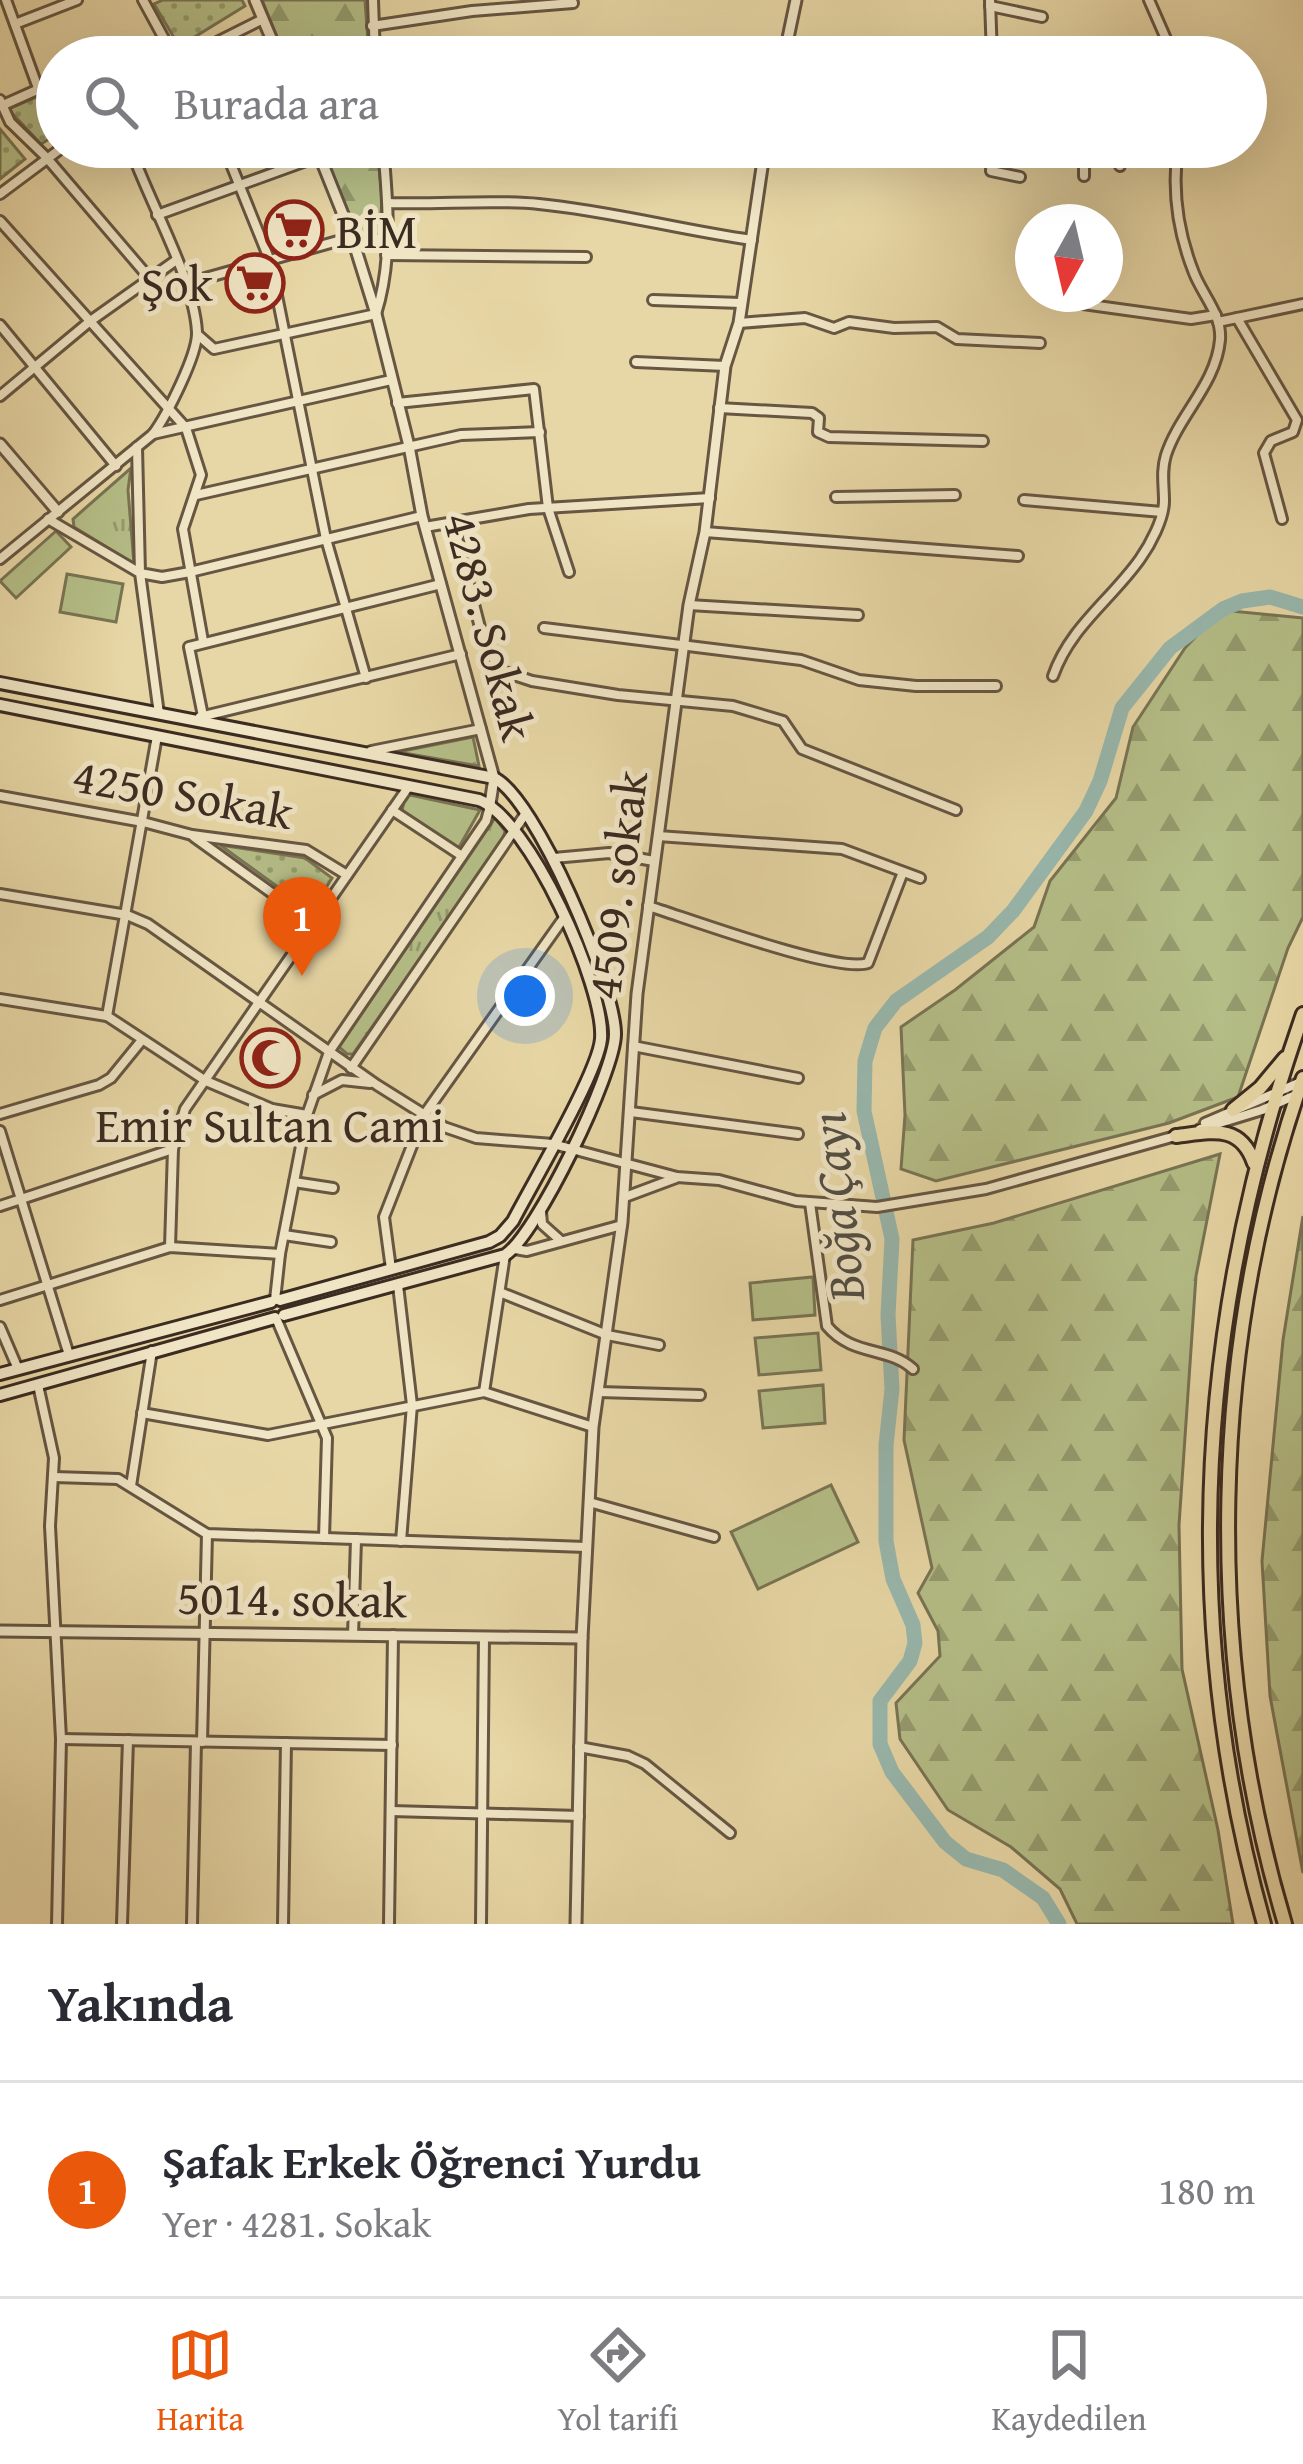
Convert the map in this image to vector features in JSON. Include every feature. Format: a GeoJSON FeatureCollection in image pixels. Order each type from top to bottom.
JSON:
{"type":"FeatureCollection","features":[{"type":"Feature","properties":{"kind":"highway"},"geometry":{"type":"LineString","coordinates":[[1264,1924],[1228,1766],[1209,1558],[1212,1436],[1220,1354],[1255,1166],[1303,1014]]}},
{"type":"Feature","properties":{"kind":"highway"},"geometry":{"type":"LineString","coordinates":[[1233,1110],[1260,1088],[1289,1053]]}},
{"type":"Feature","properties":{"kind":"highway"},"geometry":{"type":"LineString","coordinates":[[1285,1924],[1259,1823],[1243,1730],[1229,1564],[1229,1485],[1241,1341],[1262,1218],[1302,1085]]}},
{"type":"Feature","properties":{"kind":"highway"},"geometry":{"type":"LineString","coordinates":[[1176,1136],[1233,1133],[1250,1151],[1255,1166]]}},
{"type":"Feature","properties":{"kind":"main road"},"geometry":{"type":"LineString","coordinates":[[0,683],[494,778],[515,794],[554,858],[614,1013],[613,1056],[541,1207],[510,1252],[0,1395]]}},
{"type":"Feature","properties":{"kind":"main road"},"geometry":{"type":"LineString","coordinates":[[0,705],[490,804],[541,865],[590,980],[601,1041],[553,1144],[513,1221],[500,1236],[0,1374]]}},
{"type":"Feature","properties":{"kind":"main road"},"geometry":{"type":"LineString","coordinates":[[275,1301],[286,1306],[280,1317]]}},
{"type":"Feature","properties":{"kind":"street"},"geometry":{"type":"LineString","coordinates":[[6,0],[36,82]]}},
{"type":"Feature","properties":{"kind":"street"},"geometry":{"type":"LineString","coordinates":[[15,24],[77,0]]}},
{"type":"Feature","properties":{"kind":"street"},"geometry":{"type":"LineString","coordinates":[[143,0],[161,36]]}},
{"type":"Feature","properties":{"kind":"street"},"geometry":{"type":"LineString","coordinates":[[255,0],[270,36]]}},
{"type":"Feature","properties":{"kind":"street"},"geometry":{"type":"LineString","coordinates":[[373,0],[373,36]]}},
{"type":"Feature","properties":{"kind":"street"},"geometry":{"type":"LineString","coordinates":[[788,36],[796,0]]}},
{"type":"Feature","properties":{"kind":"street"},"geometry":{"type":"LineString","coordinates":[[1148,0],[1164,36]]}},
{"type":"Feature","properties":{"kind":"street"},"geometry":{"type":"LineString","coordinates":[[372,26],[472,10],[574,3]]}},
{"type":"Feature","properties":{"kind":"street"},"geometry":{"type":"LineString","coordinates":[[991,36],[990,3],[1042,17]]}},
{"type":"Feature","properties":{"kind":"street"},"geometry":{"type":"LineString","coordinates":[[229,36],[263,19]]}},
{"type":"Feature","properties":{"kind":"street"},"geometry":{"type":"LineString","coordinates":[[36,89],[1,104],[10,122],[36,147]]}},
{"type":"Feature","properties":{"kind":"street"},"geometry":{"type":"LineString","coordinates":[[0,194],[36,165]]}},
{"type":"Feature","properties":{"kind":"street"},"geometry":{"type":"LineString","coordinates":[[55,168],[151,280]]}},
{"type":"Feature","properties":{"kind":"street"},"geometry":{"type":"LineString","coordinates":[[138,168],[184,284],[198,335],[214,349],[376,314],[385,287],[385,168]]}},
{"type":"Feature","properties":{"kind":"street"},"geometry":{"type":"LineString","coordinates":[[233,168],[270,261],[326,538],[366,678]]}},
{"type":"Feature","properties":{"kind":"street"},"geometry":{"type":"LineString","coordinates":[[157,215],[279,168]]}},
{"type":"Feature","properties":{"kind":"street","name":"4283. Sokak"},"geometry":{"type":"LineString","coordinates":[[275,1301],[307,1114],[329,1052],[487,820],[494,778],[423,522],[376,314],[324,168]]}},
{"type":"Feature","properties":{"kind":"street","name":"4509. sokak"},"geometry":{"type":"LineString","coordinates":[[576,1924],[582,1638],[593,1427],[625,1197],[633,1046],[683,645],[705,532],[725,366],[739,323],[762,168]]}},
{"type":"Feature","properties":{"kind":"street"},"geometry":{"type":"LineString","coordinates":[[991,168],[1020,177]]}},
{"type":"Feature","properties":{"kind":"street"},"geometry":{"type":"LineString","coordinates":[[1084,168],[1084,176]]}},
{"type":"Feature","properties":{"kind":"street"},"geometry":{"type":"LineString","coordinates":[[1053,676],[1080,625],[1142,556],[1162,512],[1165,458],[1205,385],[1220,343],[1217,318],[1194,274],[1178,223],[1178,168]]}},
{"type":"Feature","properties":{"kind":"street"},"geometry":{"type":"LineString","coordinates":[[388,203],[532,203],[614,213],[663,228],[752,240]]}},
{"type":"Feature","properties":{"kind":"street"},"geometry":{"type":"LineString","coordinates":[[0,221],[186,428],[201,475],[183,529],[203,641]]}},
{"type":"Feature","properties":{"kind":"street"},"geometry":{"type":"LineString","coordinates":[[184,284],[352,237],[386,240]]}},
{"type":"Feature","properties":{"kind":"street"},"geometry":{"type":"LineString","coordinates":[[386,255],[586,256]]}},
{"type":"Feature","properties":{"kind":"street"},"geometry":{"type":"LineString","coordinates":[[0,397],[89,322],[175,261]]}},
{"type":"Feature","properties":{"kind":"street"},"geometry":{"type":"LineString","coordinates":[[653,300],[741,303]]}},
{"type":"Feature","properties":{"kind":"street"},"geometry":{"type":"LineString","coordinates":[[1123,310],[1191,319],[1238,318],[1303,304]]}},
{"type":"Feature","properties":{"kind":"street"},"geometry":{"type":"LineString","coordinates":[[739,323],[806,318],[834,328],[849,322],[937,327],[956,339],[1040,344]]}},
{"type":"Feature","properties":{"kind":"street"},"geometry":{"type":"LineString","coordinates":[[1238,318],[1297,422],[1293,432],[1271,441],[1264,453],[1282,519]]}},
{"type":"Feature","properties":{"kind":"street"},"geometry":{"type":"LineString","coordinates":[[0,325],[116,466]]}},
{"type":"Feature","properties":{"kind":"street"},"geometry":{"type":"LineString","coordinates":[[0,559],[153,434],[169,412],[198,335]]}},
{"type":"Feature","properties":{"kind":"street"},"geometry":{"type":"LineString","coordinates":[[636,362],[725,366]]}},
{"type":"Feature","properties":{"kind":"street"},"geometry":{"type":"LineString","coordinates":[[153,434],[391,380]]}},
{"type":"Feature","properties":{"kind":"street"},"geometry":{"type":"LineString","coordinates":[[397,403],[534,389],[548,508],[569,572]]}},
{"type":"Feature","properties":{"kind":"street"},"geometry":{"type":"LineString","coordinates":[[719,408],[812,413],[819,418],[818,432],[829,437],[982,441]]}},
{"type":"Feature","properties":{"kind":"street"},"geometry":{"type":"LineString","coordinates":[[194,496],[461,435],[540,432]]}},
{"type":"Feature","properties":{"kind":"street"},"geometry":{"type":"LineString","coordinates":[[137,446],[140,573],[159,714]]}},
{"type":"Feature","properties":{"kind":"street"},"geometry":{"type":"LineString","coordinates":[[1,447],[53,516],[140,573],[162,578],[326,538],[423,522],[710,498]]}},
{"type":"Feature","properties":{"kind":"street"},"geometry":{"type":"LineString","coordinates":[[836,497],[955,495]]}},
{"type":"Feature","properties":{"kind":"street"},"geometry":{"type":"LineString","coordinates":[[1024,500],[1162,512]]}},
{"type":"Feature","properties":{"kind":"street"},"geometry":{"type":"LineString","coordinates":[[453,522],[485,647],[502,671],[547,684],[675,703],[733,706],[783,721],[802,749],[956,810]]}},
{"type":"Feature","properties":{"kind":"street"},"geometry":{"type":"LineString","coordinates":[[705,532],[1018,556]]}},
{"type":"Feature","properties":{"kind":"street"},"geometry":{"type":"LineString","coordinates":[[202,716],[189,647],[441,584]]}},
{"type":"Feature","properties":{"kind":"street"},"geometry":{"type":"LineString","coordinates":[[689,605],[858,615]]}},
{"type":"Feature","properties":{"kind":"street"},"geometry":{"type":"LineString","coordinates":[[544,628],[801,660],[859,680],[996,686]]}},
{"type":"Feature","properties":{"kind":"street"},"geometry":{"type":"LineString","coordinates":[[183,718],[461,654]]}},
{"type":"Feature","properties":{"kind":"street"},"geometry":{"type":"LineString","coordinates":[[362,753],[481,728]]}},
{"type":"Feature","properties":{"kind":"street"},"geometry":{"type":"LineString","coordinates":[[107,1016],[157,736]]}},
{"type":"Feature","properties":{"kind":"street"},"geometry":{"type":"LineString","coordinates":[[170,1247],[173,1150],[185,1109],[409,786]]}},
{"type":"Feature","properties":{"kind":"street","name":"4250 Sokak"},"geometry":{"type":"LineString","coordinates":[[0,796],[191,835],[306,850],[347,875]]}},
{"type":"Feature","properties":{"kind":"street"},"geometry":{"type":"LineString","coordinates":[[392,810],[462,856]]}},
{"type":"Feature","properties":{"kind":"street"},"geometry":{"type":"LineString","coordinates":[[351,1068],[526,812]]}},
{"type":"Feature","properties":{"kind":"street"},"geometry":{"type":"LineString","coordinates":[[191,835],[315,924]]}},
{"type":"Feature","properties":{"kind":"street"},"geometry":{"type":"LineString","coordinates":[[658,836],[842,849],[920,878]]}},
{"type":"Feature","properties":{"kind":"street"},"geometry":{"type":"LineString","coordinates":[[554,858],[609,854],[654,861]]}},
{"type":"Feature","properties":{"kind":"street"},"geometry":{"type":"LineString","coordinates":[[648,906],[858,967],[868,963],[903,872]]}},
{"type":"Feature","properties":{"kind":"street"},"geometry":{"type":"LineString","coordinates":[[0,894],[127,915],[148,924],[377,1085],[424,1115],[476,1138],[553,1144],[677,1177],[718,1180],[810,1203],[877,1207],[986,1189],[1176,1136],[1302,1085]]}},
{"type":"Feature","properties":{"kind":"street"},"geometry":{"type":"LineString","coordinates":[[391,1269],[384,1217],[424,1115],[563,919]]}},
{"type":"Feature","properties":{"kind":"street"},"geometry":{"type":"LineString","coordinates":[[0,999],[107,1016],[206,1081],[272,1109],[307,1114]]}},
{"type":"Feature","properties":{"kind":"street"},"geometry":{"type":"LineString","coordinates":[[0,1114],[99,1085],[111,1078],[142,1040]]}},
{"type":"Feature","properties":{"kind":"street"},"geometry":{"type":"LineString","coordinates":[[633,1046],[798,1078]]}},
{"type":"Feature","properties":{"kind":"street"},"geometry":{"type":"LineString","coordinates":[[313,1095],[342,1080],[377,1085]]}},
{"type":"Feature","properties":{"kind":"street"},"geometry":{"type":"LineString","coordinates":[[1176,1136],[1233,1110],[1274,1100]]}},
{"type":"Feature","properties":{"kind":"street"},"geometry":{"type":"LineString","coordinates":[[631,1112],[798,1134]]}},
{"type":"Feature","properties":{"kind":"street"},"geometry":{"type":"LineString","coordinates":[[0,1131],[69,1355]]}},
{"type":"Feature","properties":{"kind":"street"},"geometry":{"type":"LineString","coordinates":[[0,1206],[173,1150]]}},
{"type":"Feature","properties":{"kind":"street"},"geometry":{"type":"LineString","coordinates":[[625,1197],[677,1177]]}},
{"type":"Feature","properties":{"kind":"street"},"geometry":{"type":"LineString","coordinates":[[294,1182],[333,1189]]}},
{"type":"Feature","properties":{"kind":"street"},"geometry":{"type":"LineString","coordinates":[[810,1203],[825,1322],[838,1337],[868,1353],[895,1356],[913,1369]]}},
{"type":"Feature","properties":{"kind":"street"},"geometry":{"type":"LineString","coordinates":[[541,1207],[542,1224],[562,1242]]}},
{"type":"Feature","properties":{"kind":"street"},"geometry":{"type":"LineString","coordinates":[[484,1392],[510,1252],[622,1225]]}},
{"type":"Feature","properties":{"kind":"street"},"geometry":{"type":"LineString","coordinates":[[284,1235],[331,1242]]}},
{"type":"Feature","properties":{"kind":"street"},"geometry":{"type":"LineString","coordinates":[[0,1300],[170,1247],[280,1254]]}},
{"type":"Feature","properties":{"kind":"street"},"geometry":{"type":"LineString","coordinates":[[398,1285],[412,1406],[401,1541]]}},
{"type":"Feature","properties":{"kind":"street"},"geometry":{"type":"LineString","coordinates":[[502,1293],[607,1335],[659,1346]]}},
{"type":"Feature","properties":{"kind":"street"},"geometry":{"type":"LineString","coordinates":[[280,1317],[287,1345],[322,1424],[329,1455],[324,1538]]}},
{"type":"Feature","properties":{"kind":"street"},"geometry":{"type":"LineString","coordinates":[[0,1327],[18,1369]]}},
{"type":"Feature","properties":{"kind":"street"},"geometry":{"type":"LineString","coordinates":[[131,1486],[152,1351]]}},
{"type":"Feature","properties":{"kind":"street"},"geometry":{"type":"LineString","coordinates":[[38,1385],[54,1477],[50,1526],[61,1739],[57,1924]]}},
{"type":"Feature","properties":{"kind":"street"},"geometry":{"type":"LineString","coordinates":[[142,1413],[268,1435],[484,1392],[593,1427]]}},
{"type":"Feature","properties":{"kind":"street"},"geometry":{"type":"LineString","coordinates":[[598,1393],[700,1396]]}},
{"type":"Feature","properties":{"kind":"street"},"geometry":{"type":"LineString","coordinates":[[54,1477],[118,1479],[207,1534],[586,1547]]}},
{"type":"Feature","properties":{"kind":"street"},"geometry":{"type":"LineString","coordinates":[[589,1502],[714,1537]]}},
{"type":"Feature","properties":{"kind":"street"},"geometry":{"type":"LineString","coordinates":[[192,1924],[207,1534]]}},
{"type":"Feature","properties":{"kind":"street"},"geometry":{"type":"LineString","coordinates":[[353,1635],[356,1539]]}},
{"type":"Feature","properties":{"kind":"street","name":"5014. sokak"},"geometry":{"type":"LineString","coordinates":[[0,1630],[582,1638]]}},
{"type":"Feature","properties":{"kind":"street"},"geometry":{"type":"LineString","coordinates":[[388,1924],[393,1635]]}},
{"type":"Feature","properties":{"kind":"street"},"geometry":{"type":"LineString","coordinates":[[481,1924],[484,1637]]}},
{"type":"Feature","properties":{"kind":"street"},"geometry":{"type":"LineString","coordinates":[[61,1739],[392,1745]]}},
{"type":"Feature","properties":{"kind":"street"},"geometry":{"type":"LineString","coordinates":[[122,1924],[128,1740]]}},
{"type":"Feature","properties":{"kind":"street"},"geometry":{"type":"LineString","coordinates":[[283,1924],[286,1743]]}},
{"type":"Feature","properties":{"kind":"street"},"geometry":{"type":"LineString","coordinates":[[579,1747],[645,1764],[730,1833]]}},
{"type":"Feature","properties":{"kind":"street"},"geometry":{"type":"LineString","coordinates":[[391,1810],[579,1816]]}},
{"type":"Feature","properties":{"kind":"green space"},"geometry":{"type":"Polygon","coordinates":[[[242,0],[245,6],[196,36],[173,36],[154,4],[242,0]]]}},
{"type":"Feature","properties":{"kind":"green space"},"geometry":{"type":"Polygon","coordinates":[[[262,0],[365,0],[368,36],[277,36],[262,0]]]}},
{"type":"Feature","properties":{"kind":"green space"},"geometry":{"type":"Polygon","coordinates":[[[36,97],[36,139],[8,109],[36,97]]]}},
{"type":"Feature","properties":{"kind":"green space"},"geometry":{"type":"Polygon","coordinates":[[[0,129],[25,159],[0,179],[0,129]]]}},
{"type":"Feature","properties":{"kind":"green space"},"geometry":{"type":"Polygon","coordinates":[[[330,168],[379,168],[380,233],[356,231],[330,168]]]}},
{"type":"Feature","properties":{"kind":"green space"},"geometry":{"type":"Polygon","coordinates":[[[131,468],[128,490],[134,564],[74,527],[73,519],[131,468]]]}},
{"type":"Feature","properties":{"kind":"green space"},"geometry":{"type":"Polygon","coordinates":[[[56,531],[71,547],[16,598],[0,581],[56,531]]]}},
{"type":"Feature","properties":{"kind":"green space"},"geometry":{"type":"Polygon","coordinates":[[[67,574],[123,584],[116,622],[60,612],[67,574]]]}},
{"type":"Feature","properties":{"kind":"green space"},"geometry":{"type":"Polygon","coordinates":[[[1221,610],[1303,618],[1303,917],[1238,1097],[1169,1123],[936,1181],[901,1169],[905,1115],[901,1027],[1034,927],[1050,881],[1116,798],[1133,727],[1185,648],[1221,610]]]}},
{"type":"Feature","properties":{"kind":"green space"},"geometry":{"type":"Polygon","coordinates":[[[473,737],[479,766],[398,752],[473,737]]]}},
{"type":"Feature","properties":{"kind":"green space"},"geometry":{"type":"Polygon","coordinates":[[[405,796],[480,810],[458,849],[402,811],[405,796]]]}},
{"type":"Feature","properties":{"kind":"green space"},"geometry":{"type":"Polygon","coordinates":[[[495,818],[505,831],[502,843],[353,1054],[347,1054],[339,1047],[495,818]]]}},
{"type":"Feature","properties":{"kind":"green space"},"geometry":{"type":"Polygon","coordinates":[[[220,845],[305,858],[332,878],[311,911],[220,845]]]}},
{"type":"Feature","properties":{"kind":"green space"},"geometry":{"type":"Polygon","coordinates":[[[1220,1154],[1196,1276],[1179,1525],[1182,1669],[1218,1830],[1233,1924],[1077,1924],[1060,1889],[1011,1847],[948,1810],[900,1739],[896,1703],[940,1656],[938,1631],[918,1593],[932,1568],[904,1440],[913,1240],[994,1223],[1220,1154]]]}},
{"type":"Feature","properties":{"kind":"green space"},"geometry":{"type":"Polygon","coordinates":[[[1303,1216],[1303,1873],[1270,1696],[1262,1561],[1283,1340],[1303,1216]]]}},
{"type":"Feature","properties":{"kind":"green space"},"geometry":{"type":"Polygon","coordinates":[[[813,1277],[815,1315],[753,1320],[750,1283],[813,1277]]]}},
{"type":"Feature","properties":{"kind":"green space"},"geometry":{"type":"Polygon","coordinates":[[[818,1333],[821,1370],[759,1375],[755,1338],[818,1333]]]}},
{"type":"Feature","properties":{"kind":"green space"},"geometry":{"type":"Polygon","coordinates":[[[823,1385],[825,1423],[763,1428],[759,1391],[823,1385]]]}},
{"type":"Feature","properties":{"kind":"green space"},"geometry":{"type":"Polygon","coordinates":[[[831,1485],[858,1542],[758,1589],[731,1532],[831,1485]]]}},
{"type":"Feature","properties":{"kind":"waterway","name":"Boğa Çayı"},"geometry":{"type":"LineString","coordinates":[[1059,1924],[1043,1898],[1003,1870],[966,1859],[945,1842],[892,1772],[880,1744],[880,1701],[910,1661],[915,1643],[913,1625],[893,1579],[886,1541],[892,1239],[864,1111],[865,1061],[875,1028],[896,1001],[988,937],[1013,911],[1086,811],[1122,708],[1170,648],[1223,609],[1242,601],[1270,597],[1303,607]]}},
{"type":"Feature","properties":{"kind":"place","name":"BİM"},"geometry":{"type":"Point","coordinates":[294,230]}},
{"type":"Feature","properties":{"kind":"place","name":"Şok"},"geometry":{"type":"Point","coordinates":[255,283]}},
{"type":"Feature","properties":{"kind":"place","name":"Şafak Erkek Öğrenci Yurdu"},"geometry":{"type":"Point","coordinates":[302,976]}},
{"type":"Feature","properties":{"kind":"place","name":"Emir Sultan Cami"},"geometry":{"type":"Point","coordinates":[270,1058]}}]}
